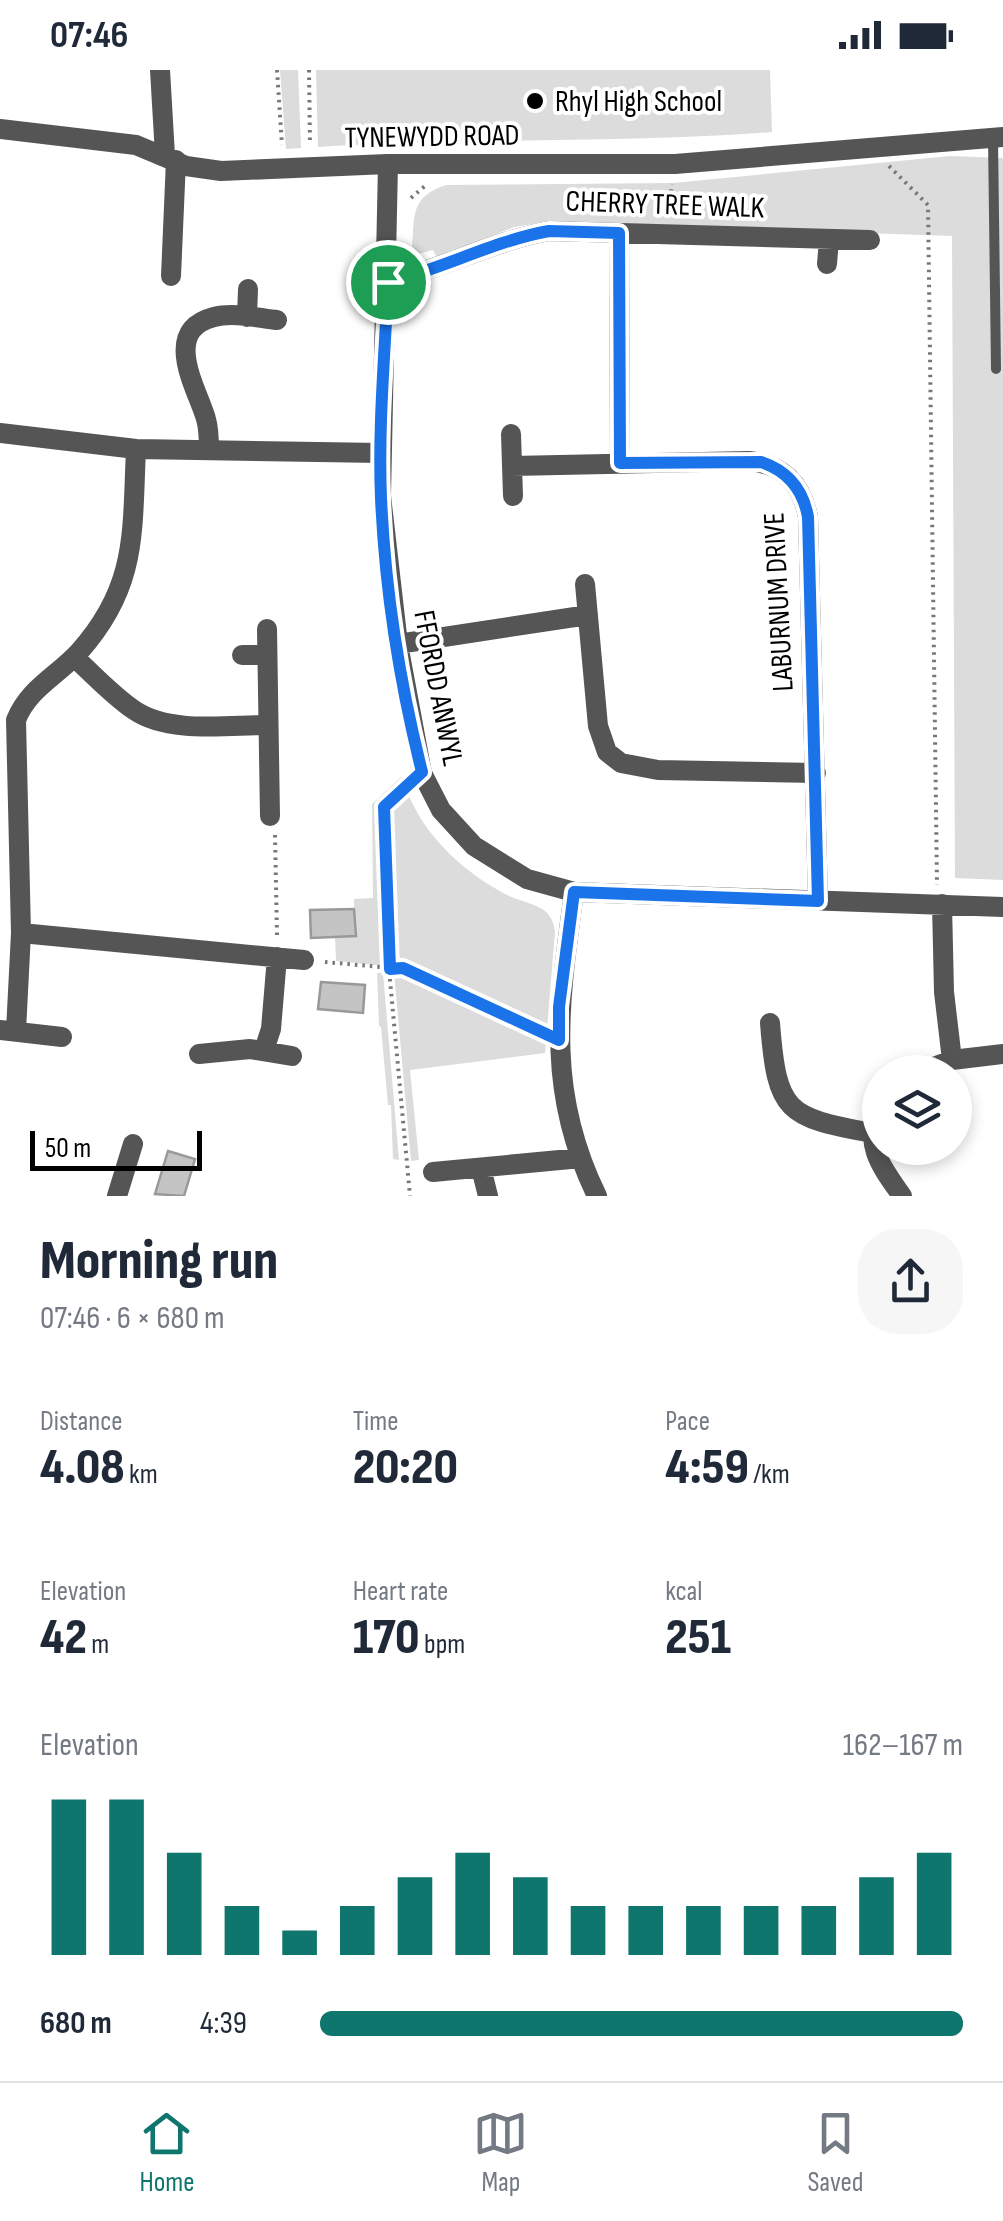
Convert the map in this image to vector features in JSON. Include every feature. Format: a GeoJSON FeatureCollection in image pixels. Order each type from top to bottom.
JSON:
{"type":"FeatureCollection","features":[{"type":"Feature","properties":{"kind":"street"},"geometry":{"type":"LineString","coordinates":[[160,70],[171,157],[171,276]]}},
{"type":"Feature","properties":{"kind":"street","name":"TYNEWYDD ROAD"},"geometry":{"type":"LineString","coordinates":[[0,128],[136,145],[200,170],[388,164],[675,164],[998,138]]}},
{"type":"Feature","properties":{"kind":"street","name":"FFORDD ANWYL"},"geometry":{"type":"LineString","coordinates":[[388,164],[381,453],[383,533],[398,644],[422,772],[441,810],[474,846],[527,879],[574,892],[1003,906]]}},
{"type":"Feature","properties":{"kind":"street","name":"CHERRY TREE WALK"},"geometry":{"type":"LineString","coordinates":[[388,282],[549,231],[870,240]]}},
{"type":"Feature","properties":{"kind":"street"},"geometry":{"type":"LineString","coordinates":[[619,233],[620,463]]}},
{"type":"Feature","properties":{"kind":"street"},"geometry":{"type":"LineString","coordinates":[[827,264],[829,239]]}},
{"type":"Feature","properties":{"kind":"street"},"geometry":{"type":"LineString","coordinates":[[247,317],[248,290]]}},
{"type":"Feature","properties":{"kind":"street"},"geometry":{"type":"LineString","coordinates":[[210,450],[205,415],[185,364],[187,344],[196,327],[211,318],[278,320]]}},
{"type":"Feature","properties":{"kind":"street"},"geometry":{"type":"LineString","coordinates":[[0,433],[136,449],[381,453]]}},
{"type":"Feature","properties":{"kind":"street"},"geometry":{"type":"LineString","coordinates":[[512,434],[513,496]]}},
{"type":"Feature","properties":{"kind":"street"},"geometry":{"type":"LineString","coordinates":[[62,1037],[8,1030],[21,933],[16,720],[29,696],[98,630],[124,582],[131,549],[136,449]]}},
{"type":"Feature","properties":{"kind":"street","name":"LABURNUM DRIVE"},"geometry":{"type":"LineString","coordinates":[[512,466],[761,462],[781,470],[796,485],[808,517],[818,901]]}},
{"type":"Feature","properties":{"kind":"street"},"geometry":{"type":"LineString","coordinates":[[585,584],[598,726],[608,752],[621,764],[658,770],[816,773]]}},
{"type":"Feature","properties":{"kind":"street"},"geometry":{"type":"LineString","coordinates":[[398,644],[588,615]]}},
{"type":"Feature","properties":{"kind":"street"},"geometry":{"type":"LineString","coordinates":[[266,629],[270,816]]}},
{"type":"Feature","properties":{"kind":"street"},"geometry":{"type":"LineString","coordinates":[[242,655],[267,655]]}},
{"type":"Feature","properties":{"kind":"street"},"geometry":{"type":"LineString","coordinates":[[74,657],[116,695],[150,718],[184,725],[268,725]]}},
{"type":"Feature","properties":{"kind":"street"},"geometry":{"type":"LineString","coordinates":[[574,892],[559,1007],[559,1040],[565,1104],[597,1196]]}},
{"type":"Feature","properties":{"kind":"street"},"geometry":{"type":"LineString","coordinates":[[940,904],[951,1055]]}},
{"type":"Feature","properties":{"kind":"street"},"geometry":{"type":"LineString","coordinates":[[21,933],[304,960]]}},
{"type":"Feature","properties":{"kind":"street"},"geometry":{"type":"LineString","coordinates":[[264,1050],[272,1029],[277,957]]}},
{"type":"Feature","properties":{"kind":"street"},"geometry":{"type":"LineString","coordinates":[[770,1024],[774,1074],[782,1096],[816,1122],[862,1131]]}},
{"type":"Feature","properties":{"kind":"street"},"geometry":{"type":"LineString","coordinates":[[199,1054],[264,1050],[292,1056]]}},
{"type":"Feature","properties":{"kind":"street"},"geometry":{"type":"LineString","coordinates":[[972,1058],[1003,1054]]}},
{"type":"Feature","properties":{"kind":"street"},"geometry":{"type":"LineString","coordinates":[[117,1196],[133,1144]]}},
{"type":"Feature","properties":{"kind":"street"},"geometry":{"type":"LineString","coordinates":[[433,1172],[581,1158]]}},
{"type":"Feature","properties":{"kind":"street"},"geometry":{"type":"LineString","coordinates":[[882,1165],[902,1196]]}},
{"type":"Feature","properties":{"kind":"street"},"geometry":{"type":"LineString","coordinates":[[482,1168],[488,1196]]}},
{"type":"Feature","properties":{"kind":"lane"},"geometry":{"type":"LineString","coordinates":[[996,368],[998,138]]}},
{"type":"Feature","properties":{"kind":"path"},"geometry":{"type":"LineString","coordinates":[[277,70],[284,170]]}},
{"type":"Feature","properties":{"kind":"path"},"geometry":{"type":"LineString","coordinates":[[309,70],[311,169]]}},
{"type":"Feature","properties":{"kind":"path"},"geometry":{"type":"LineString","coordinates":[[887,146],[887,161],[893,172],[928,205],[940,904]]}},
{"type":"Feature","properties":{"kind":"path"},"geometry":{"type":"LineString","coordinates":[[666,234],[675,164]]}},
{"type":"Feature","properties":{"kind":"path"},"geometry":{"type":"LineString","coordinates":[[410,1196],[390,969],[384,807],[422,772]]}},
{"type":"Feature","properties":{"kind":"path"},"geometry":{"type":"LineString","coordinates":[[270,816],[275,832],[277,957]]}},
{"type":"Feature","properties":{"kind":"path"},"geometry":{"type":"LineString","coordinates":[[304,960],[403,968],[559,1040]]}},
{"type":"Feature","properties":{"kind":"shaded area"},"geometry":{"type":"Polygon","coordinates":[[[280,70],[298,70],[301,148],[286,149],[280,70]]]}},
{"type":"Feature","properties":{"kind":"shaded area","name":"Rhyl High School"},"geometry":{"type":"Polygon","coordinates":[[[316,70],[770,70],[772,132],[318,147],[316,70]]]}},
{"type":"Feature","properties":{"kind":"shaded area"},"geometry":{"type":"Polygon","coordinates":[[[950,156],[1003,158],[1003,880],[955,878],[952,236],[545,222],[514,227],[437,258],[433,250],[418,254],[412,247],[420,201],[446,185],[673,183],[950,156]]]}},
{"type":"Feature","properties":{"kind":"shaded area"},"geometry":{"type":"Polygon","coordinates":[[[401,777],[403,782],[379,806],[384,966],[336,961],[335,937],[355,936],[354,899],[373,898],[372,804],[401,777]]]}},
{"type":"Feature","properties":{"kind":"shaded area"},"geometry":{"type":"Polygon","coordinates":[[[407,791],[424,824],[449,853],[493,887],[545,911],[555,932],[545,1053],[410,1070],[419,1160],[411,1161],[394,972],[400,972],[399,963],[394,963],[389,809],[407,791]]]}},
{"type":"Feature","properties":{"kind":"shaded area"},"geometry":{"type":"Polygon","coordinates":[[[377,973],[383,973],[399,1160],[393,1159],[377,973]]]}},
{"type":"Feature","properties":{"kind":"building"},"geometry":{"type":"Polygon","coordinates":[[[354,909],[356,936],[311,938],[310,910],[354,909]]]}},
{"type":"Feature","properties":{"kind":"building"},"geometry":{"type":"Polygon","coordinates":[[[321,982],[365,985],[363,1013],[318,1009],[321,982]]]}},
{"type":"Feature","properties":{"kind":"building"},"geometry":{"type":"Polygon","coordinates":[[[168,1151],[195,1159],[184,1196],[155,1194],[168,1151]]]}},
{"type":"Feature","properties":{"kind":"place","name":"Rhyl High School"},"geometry":{"type":"Point","coordinates":[535,101]}},
{"type":"Feature","properties":{"kind":"route"},"geometry":{"type":"LineString","coordinates":[[619,233],[620,463],[761,462],[789,477],[806,506],[818,901],[574,892],[559,1007],[559,1040],[403,968],[390,969],[384,807],[422,772],[398,644],[383,533],[382,380],[388,282],[530,234],[619,233]]}}]}
